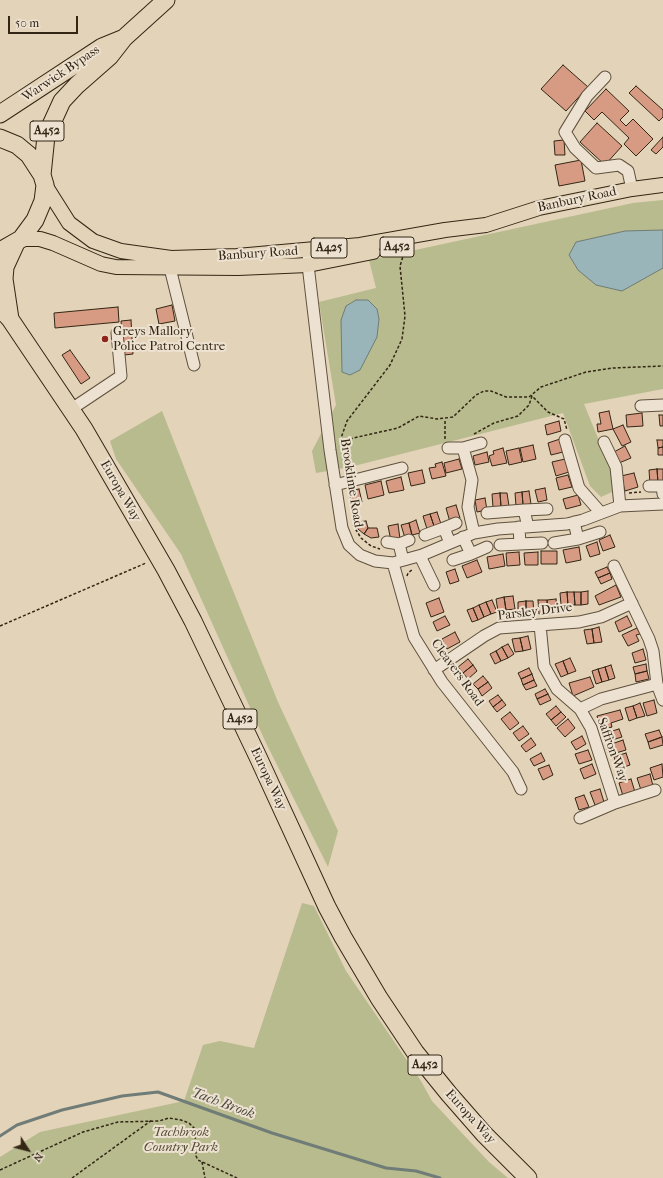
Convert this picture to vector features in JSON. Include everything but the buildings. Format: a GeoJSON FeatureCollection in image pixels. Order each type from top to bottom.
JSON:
{"type":"FeatureCollection","features":[{"type":"Feature","properties":{"kind":"highway","name":"Warwick Bypass"},"geometry":{"type":"LineString","coordinates":[[18,241],[39,214],[43,201],[46,136],[58,107],[69,93],[110,56],[124,38],[166,0]]}},
{"type":"Feature","properties":{"kind":"highway","name":"Warwick Bypass"},"geometry":{"type":"LineString","coordinates":[[0,114],[102,47],[124,38]]}},
{"type":"Feature","properties":{"kind":"highway"},"geometry":{"type":"LineString","coordinates":[[0,138],[17,145],[24,150],[43,180]]}},
{"type":"Feature","properties":{"kind":"highway"},"geometry":{"type":"LineString","coordinates":[[0,251],[18,241]]}},
{"type":"Feature","properties":{"kind":"highway","name":"Europa Way"},"geometry":{"type":"LineString","coordinates":[[18,241],[6,267],[4,279],[5,314],[114,478],[159,557],[196,628],[328,907],[359,964],[415,1052],[484,1134],[528,1178]]}},
{"type":"Feature","properties":{"kind":"main road","name":"Banbury Road"},"geometry":{"type":"LineString","coordinates":[[43,180],[61,214],[75,229],[93,241],[122,251],[171,258],[236,256],[309,251],[360,245],[445,230],[486,225],[539,208],[632,188],[663,185]]}},
{"type":"Feature","properties":{"kind":"main road","name":"A452"},"geometry":{"type":"LineString","coordinates":[[170,268],[308,265],[444,237],[486,225]]}},
{"type":"Feature","properties":{"kind":"main road"},"geometry":{"type":"LineString","coordinates":[[18,241],[40,239],[53,242],[100,264],[116,267],[170,268]]}},
{"type":"Feature","properties":{"kind":"street"},"geometry":{"type":"LineString","coordinates":[[605,77],[587,96],[565,132],[575,148],[596,168],[619,165],[628,171],[632,188]]}},
{"type":"Feature","properties":{"kind":"street","name":"Brooklime Road"},"geometry":{"type":"LineString","coordinates":[[309,251],[308,265],[335,485],[342,528],[349,545],[360,555],[375,561],[401,551],[420,556],[474,533],[574,522],[601,513],[620,500],[636,508],[663,504]]}},
{"type":"Feature","properties":{"kind":"street"},"geometry":{"type":"LineString","coordinates":[[170,268],[194,365]]}},
{"type":"Feature","properties":{"kind":"street"},"geometry":{"type":"LineString","coordinates":[[70,410],[120,376],[117,332]]}},
{"type":"Feature","properties":{"kind":"street"},"geometry":{"type":"LineString","coordinates":[[641,406],[663,405]]}},
{"type":"Feature","properties":{"kind":"street"},"geometry":{"type":"LineString","coordinates":[[565,440],[579,488],[601,513]]}},
{"type":"Feature","properties":{"kind":"street"},"geometry":{"type":"LineString","coordinates":[[604,442],[616,467],[620,500]]}},
{"type":"Feature","properties":{"kind":"street"},"geometry":{"type":"LineString","coordinates":[[449,444],[463,448],[481,443]]}},
{"type":"Feature","properties":{"kind":"street"},"geometry":{"type":"LineString","coordinates":[[463,448],[472,480],[468,507],[474,533]]}},
{"type":"Feature","properties":{"kind":"street"},"geometry":{"type":"LineString","coordinates":[[335,485],[402,468]]}},
{"type":"Feature","properties":{"kind":"street"},"geometry":{"type":"LineString","coordinates":[[650,486],[663,490]]}},
{"type":"Feature","properties":{"kind":"street"},"geometry":{"type":"LineString","coordinates":[[487,513],[547,509]]}},
{"type":"Feature","properties":{"kind":"street"},"geometry":{"type":"LineString","coordinates":[[520,544],[524,510]]}},
{"type":"Feature","properties":{"kind":"street"},"geometry":{"type":"LineString","coordinates":[[574,522],[578,539]]}},
{"type":"Feature","properties":{"kind":"street"},"geometry":{"type":"LineString","coordinates":[[425,535],[456,523]]}},
{"type":"Feature","properties":{"kind":"street"},"geometry":{"type":"LineString","coordinates":[[444,528],[450,543]]}},
{"type":"Feature","properties":{"kind":"street"},"geometry":{"type":"LineString","coordinates":[[554,543],[578,539],[600,532]]}},
{"type":"Feature","properties":{"kind":"street"},"geometry":{"type":"LineString","coordinates":[[463,537],[471,554]]}},
{"type":"Feature","properties":{"kind":"street"},"geometry":{"type":"LineString","coordinates":[[386,542],[401,551]]}},
{"type":"Feature","properties":{"kind":"street"},"geometry":{"type":"LineString","coordinates":[[500,545],[542,543]]}},
{"type":"Feature","properties":{"kind":"street"},"geometry":{"type":"LineString","coordinates":[[453,560],[487,547]]}},
{"type":"Feature","properties":{"kind":"street","name":"Cleavers Road"},"geometry":{"type":"LineString","coordinates":[[401,551],[414,637],[434,670],[513,772],[521,789]]}},
{"type":"Feature","properties":{"kind":"street"},"geometry":{"type":"LineString","coordinates":[[420,556],[434,585]]}},
{"type":"Feature","properties":{"kind":"street"},"geometry":{"type":"LineString","coordinates":[[614,566],[639,616],[653,651],[657,679],[662,698]]}},
{"type":"Feature","properties":{"kind":"street","name":"Parsley Drive"},"geometry":{"type":"LineString","coordinates":[[434,670],[484,636],[499,628],[579,622],[601,617],[632,603]]}},
{"type":"Feature","properties":{"kind":"street","name":"Saffron Way"},"geometry":{"type":"LineString","coordinates":[[540,625],[544,666],[557,689],[580,709],[591,728],[615,803]]}},
{"type":"Feature","properties":{"kind":"street"},"geometry":{"type":"LineString","coordinates":[[580,709],[601,699],[657,679]]}},
{"type":"Feature","properties":{"kind":"street","name":"Saffron Way"},"geometry":{"type":"LineString","coordinates":[[580,818],[615,803],[655,790]]}},
{"type":"Feature","properties":{"kind":"path"},"geometry":{"type":"LineString","coordinates":[[340,444],[347,421],[390,365],[402,339],[406,316],[400,266],[404,253]]}},
{"type":"Feature","properties":{"kind":"path"},"geometry":{"type":"LineString","coordinates":[[470,436],[490,425],[518,416],[528,405],[532,396],[541,387],[586,372],[628,367],[663,366]]}},
{"type":"Feature","properties":{"kind":"path"},"geometry":{"type":"LineString","coordinates":[[340,441],[398,428],[419,416],[445,419],[456,416],[476,395],[484,391],[491,391],[506,397],[532,396],[548,412],[564,419],[569,438],[565,440]]}},
{"type":"Feature","properties":{"kind":"path"},"geometry":{"type":"LineString","coordinates":[[445,419],[445,440],[449,444]]}},
{"type":"Feature","properties":{"kind":"path"},"geometry":{"type":"LineString","coordinates":[[620,500],[640,492],[663,490]]}},
{"type":"Feature","properties":{"kind":"path"},"geometry":{"type":"LineString","coordinates":[[351,522],[357,533],[371,546],[384,550],[401,551]]}},
{"type":"Feature","properties":{"kind":"path"},"geometry":{"type":"LineString","coordinates":[[0,626],[159,557]]}},
{"type":"Feature","properties":{"kind":"path"},"geometry":{"type":"LineString","coordinates":[[0,1170],[83,1132],[118,1122],[159,1121],[169,1118],[182,1120],[189,1123],[195,1129],[196,1156],[198,1160],[236,1178]]}},
{"type":"Feature","properties":{"kind":"path"},"geometry":{"type":"LineString","coordinates":[[72,1178],[152,1120]]}},
{"type":"Feature","properties":{"kind":"path"},"geometry":{"type":"LineString","coordinates":[[202,1162],[205,1178]]}},
{"type":"Feature","properties":{"kind":"green space"},"geometry":{"type":"Polygon","coordinates":[[[663,200],[663,389],[584,404],[611,470],[612,492],[601,497],[590,486],[563,413],[350,467],[316,473],[312,451],[336,405],[319,302],[376,288],[369,260],[633,203],[663,200]]]}},
{"type":"Feature","properties":{"kind":"green space"},"geometry":{"type":"Polygon","coordinates":[[[162,411],[278,702],[338,831],[328,867],[266,743],[181,554],[116,459],[110,441],[162,411]]]}},
{"type":"Feature","properties":{"kind":"green space","name":"Tachbrook Country Park"},"geometry":{"type":"Polygon","coordinates":[[[302,903],[314,906],[346,971],[421,1081],[432,1101],[489,1162],[508,1178],[0,1178],[0,1157],[40,1132],[184,1101],[203,1045],[220,1041],[254,1048],[302,903]]]}},
{"type":"Feature","properties":{"kind":"water"},"geometry":{"type":"Polygon","coordinates":[[[663,230],[663,268],[622,291],[596,285],[578,270],[569,255],[576,242],[625,231],[663,230]]]}},
{"type":"Feature","properties":{"kind":"water"},"geometry":{"type":"Polygon","coordinates":[[[356,300],[368,300],[377,309],[379,319],[377,337],[360,370],[350,375],[342,372],[341,320],[346,306],[356,300]]]}},
{"type":"Feature","properties":{"kind":"waterway","name":"Tach Brook"},"geometry":{"type":"LineString","coordinates":[[0,1136],[17,1125],[62,1110],[122,1096],[158,1092],[272,1133],[386,1168],[416,1171],[440,1178]]}},
{"type":"Feature","properties":{"kind":"place","name":"Greys Mallory Police Patrol Centre"},"geometry":{"type":"Point","coordinates":[105,339]}}]}
